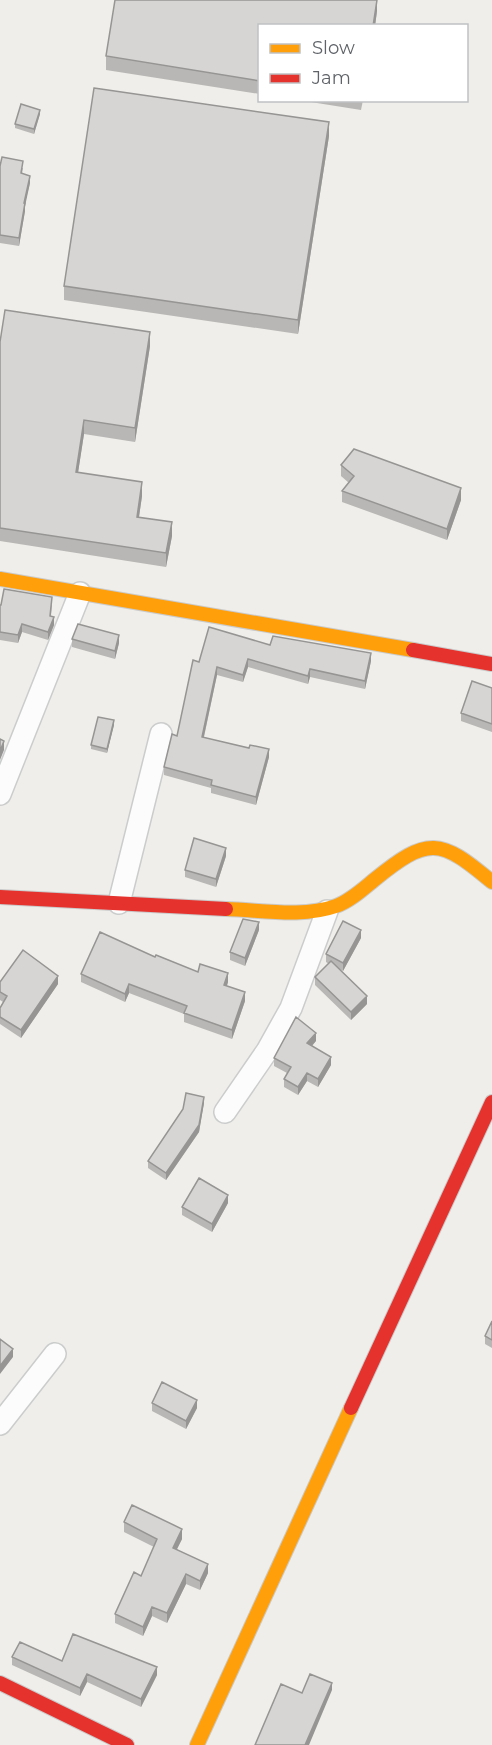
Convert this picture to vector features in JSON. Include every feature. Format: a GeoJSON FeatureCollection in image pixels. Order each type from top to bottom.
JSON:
{"type":"FeatureCollection","features":[{"type":"Feature","properties":{"kind":"street"},"geometry":{"type":"LineString","coordinates":[[0,579],[492,664]]}},
{"type":"Feature","properties":{"kind":"street"},"geometry":{"type":"LineString","coordinates":[[0,794],[80,593]]}},
{"type":"Feature","properties":{"kind":"street"},"geometry":{"type":"LineString","coordinates":[[119,903],[161,734]]}},
{"type":"Feature","properties":{"kind":"street"},"geometry":{"type":"LineString","coordinates":[[0,897],[311,913],[341,906],[408,852],[422,846],[442,848],[466,860],[492,882]]}},
{"type":"Feature","properties":{"kind":"street"},"geometry":{"type":"LineString","coordinates":[[225,1112],[267,1051],[291,1008],[327,911]]}},
{"type":"Feature","properties":{"kind":"street"},"geometry":{"type":"LineString","coordinates":[[197,1745],[492,1102]]}},
{"type":"Feature","properties":{"kind":"street"},"geometry":{"type":"LineString","coordinates":[[0,1424],[55,1354]]}},
{"type":"Feature","properties":{"kind":"street"},"geometry":{"type":"LineString","coordinates":[[0,1683],[127,1745]]}},
{"type":"Feature","properties":{"kind":"building"},"geometry":{"type":"Polygon","coordinates":[[[115,0],[377,0],[373,24],[258,24],[258,81],[106,56],[115,0]]]}},
{"type":"Feature","properties":{"kind":"building"},"geometry":{"type":"Polygon","coordinates":[[[94,88],[329,122],[298,320],[64,286],[94,88]]]}},
{"type":"Feature","properties":{"kind":"building"},"geometry":{"type":"Polygon","coordinates":[[[21,104],[40,110],[34,129],[15,124],[21,104]]]}},
{"type":"Feature","properties":{"kind":"building"},"geometry":{"type":"Polygon","coordinates":[[[2,157],[23,161],[21,173],[30,176],[19,238],[0,235],[2,157]]]}},
{"type":"Feature","properties":{"kind":"building"},"geometry":{"type":"Polygon","coordinates":[[[5,310],[150,332],[135,428],[84,420],[76,472],[142,482],[137,517],[172,522],[166,553],[0,528],[0,342],[5,310]]]}},
{"type":"Feature","properties":{"kind":"building"},"geometry":{"type":"Polygon","coordinates":[[[354,449],[461,488],[447,529],[342,491],[354,476],[341,465],[354,449]]]}},
{"type":"Feature","properties":{"kind":"building"},"geometry":{"type":"Polygon","coordinates":[[[4,589],[52,597],[50,616],[54,617],[48,632],[22,624],[18,635],[0,632],[0,605],[4,589]]]}},
{"type":"Feature","properties":{"kind":"building"},"geometry":{"type":"Polygon","coordinates":[[[78,624],[119,635],[115,651],[72,639],[78,624]]]}},
{"type":"Feature","properties":{"kind":"building"},"geometry":{"type":"Polygon","coordinates":[[[209,627],[270,645],[273,636],[371,653],[365,681],[310,669],[308,676],[248,659],[243,675],[217,667],[202,737],[249,748],[250,745],[269,749],[256,797],[211,785],[212,780],[164,767],[172,734],[177,736],[193,660],[199,662],[209,627]]]}},
{"type":"Feature","properties":{"kind":"building"},"geometry":{"type":"Polygon","coordinates":[[[472,681],[492,688],[492,724],[461,713],[472,681]]]}},
{"type":"Feature","properties":{"kind":"building"},"geometry":{"type":"Polygon","coordinates":[[[98,717],[114,720],[107,749],[91,745],[98,717]]]}},
{"type":"Feature","properties":{"kind":"building"},"geometry":{"type":"Polygon","coordinates":[[[0,739],[4,741],[0,751],[0,739]]]}},
{"type":"Feature","properties":{"kind":"building"},"geometry":{"type":"Polygon","coordinates":[[[194,838],[226,848],[216,879],[185,870],[194,838]]]}},
{"type":"Feature","properties":{"kind":"building"},"geometry":{"type":"Polygon","coordinates":[[[243,919],[259,922],[245,958],[230,952],[243,919]]]}},
{"type":"Feature","properties":{"kind":"building"},"geometry":{"type":"Polygon","coordinates":[[[343,921],[361,930],[343,963],[326,954],[343,921]]]}},
{"type":"Feature","properties":{"kind":"building"},"geometry":{"type":"Polygon","coordinates":[[[100,932],[155,957],[156,955],[198,972],[200,964],[228,973],[224,985],[245,992],[232,1030],[184,1013],[187,1006],[129,984],[125,994],[81,974],[100,932]]]}},
{"type":"Feature","properties":{"kind":"building"},"geometry":{"type":"Polygon","coordinates":[[[23,950],[58,976],[21,1030],[0,1017],[0,1008],[7,996],[0,992],[0,982],[23,950]]]}},
{"type":"Feature","properties":{"kind":"building"},"geometry":{"type":"Polygon","coordinates":[[[331,961],[367,996],[351,1012],[315,977],[331,961]]]}},
{"type":"Feature","properties":{"kind":"building"},"geometry":{"type":"Polygon","coordinates":[[[296,1017],[316,1033],[307,1043],[331,1057],[318,1079],[307,1073],[298,1087],[284,1079],[291,1067],[274,1058],[296,1017]]]}},
{"type":"Feature","properties":{"kind":"building"},"geometry":{"type":"Polygon","coordinates":[[[186,1093],[204,1097],[199,1125],[166,1173],[148,1161],[183,1109],[186,1093]]]}},
{"type":"Feature","properties":{"kind":"building"},"geometry":{"type":"Polygon","coordinates":[[[199,1178],[228,1195],[212,1224],[182,1207],[199,1178]]]}},
{"type":"Feature","properties":{"kind":"building"},"geometry":{"type":"Polygon","coordinates":[[[492,1321],[492,1340],[485,1336],[492,1321]]]}},
{"type":"Feature","properties":{"kind":"building"},"geometry":{"type":"Polygon","coordinates":[[[0,1339],[13,1349],[0,1366],[0,1339]]]}},
{"type":"Feature","properties":{"kind":"building"},"geometry":{"type":"Polygon","coordinates":[[[162,1382],[197,1400],[186,1421],[152,1403],[162,1382]]]}},
{"type":"Feature","properties":{"kind":"building"},"geometry":{"type":"Polygon","coordinates":[[[132,1505],[182,1529],[173,1548],[208,1564],[200,1581],[186,1574],[167,1613],[152,1607],[143,1627],[115,1614],[134,1572],[141,1576],[157,1539],[124,1522],[132,1505]]]}},
{"type":"Feature","properties":{"kind":"building"},"geometry":{"type":"Polygon","coordinates":[[[73,1634],[157,1667],[141,1699],[87,1674],[80,1688],[12,1657],[20,1642],[62,1661],[73,1634]]]}},
{"type":"Feature","properties":{"kind":"building"},"geometry":{"type":"Polygon","coordinates":[[[310,1674],[332,1683],[305,1745],[255,1745],[281,1684],[302,1693],[310,1674]]]}},
{"type":"Feature","properties":{"kind":"traffic: slow"},"geometry":{"type":"LineString","coordinates":[[0,579],[413,650]]}},
{"type":"Feature","properties":{"kind":"traffic: slow"},"geometry":{"type":"LineString","coordinates":[[226,909],[282,912],[323,910],[351,898],[408,856],[421,850],[434,848],[446,850],[459,857],[492,882]]}},
{"type":"Feature","properties":{"kind":"traffic: slow"},"geometry":{"type":"LineString","coordinates":[[197,1745],[351,1408]]}},
{"type":"Feature","properties":{"kind":"traffic: jam"},"geometry":{"type":"LineString","coordinates":[[413,650],[492,664]]}},
{"type":"Feature","properties":{"kind":"traffic: jam"},"geometry":{"type":"LineString","coordinates":[[0,897],[226,909]]}},
{"type":"Feature","properties":{"kind":"traffic: jam"},"geometry":{"type":"LineString","coordinates":[[351,1408],[492,1102]]}},
{"type":"Feature","properties":{"kind":"traffic: jam"},"geometry":{"type":"LineString","coordinates":[[0,1683],[127,1745]]}}]}
